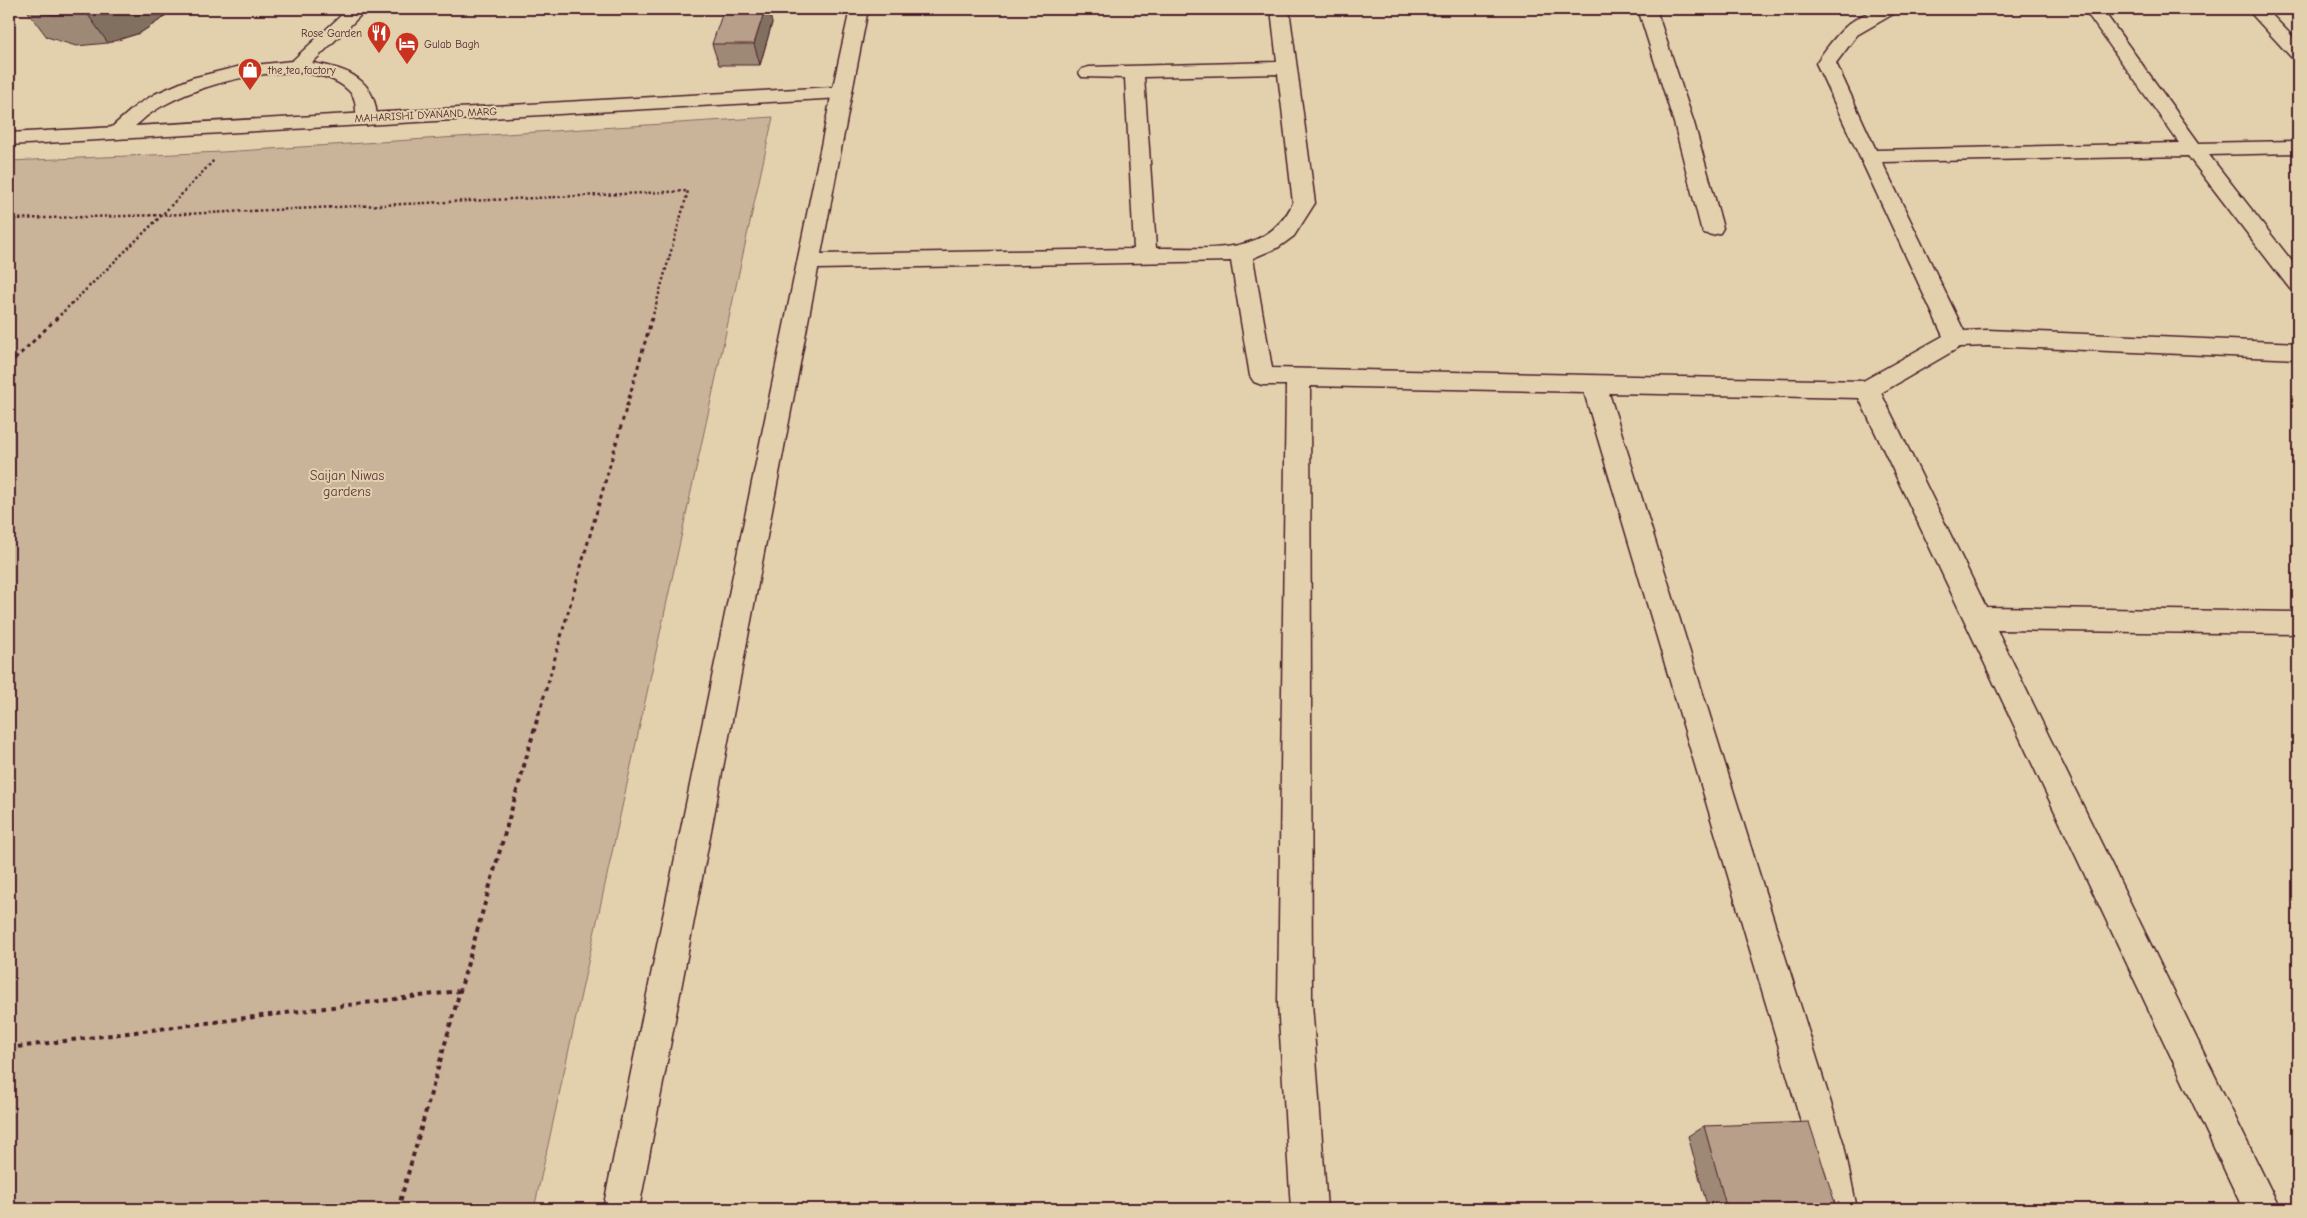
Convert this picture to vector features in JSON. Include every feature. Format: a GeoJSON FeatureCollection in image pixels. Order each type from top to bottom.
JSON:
{"type":"FeatureCollection","features":[{"type":"Feature","properties":{"kind":"street"},"geometry":{"type":"LineString","coordinates":[[297,67],[358,9]]}},
{"type":"Feature","properties":{"kind":"street"},"geometry":{"type":"LineString","coordinates":[[621,1209],[858,9]]}},
{"type":"Feature","properties":{"kind":"street"},"geometry":{"type":"LineString","coordinates":[[808,262],[1241,254],[1270,245],[1297,219],[1304,203],[1280,9]]}},
{"type":"Feature","properties":{"kind":"street"},"geometry":{"type":"LineString","coordinates":[[1646,9],[1684,122],[1712,228]]}},
{"type":"Feature","properties":{"kind":"street"},"geometry":{"type":"LineString","coordinates":[[1889,9],[1850,31],[1826,63],[1956,339]]}},
{"type":"Feature","properties":{"kind":"street"},"geometry":{"type":"LineString","coordinates":[[2092,9],[2194,150],[2298,284]]}},
{"type":"Feature","properties":{"kind":"street"},"geometry":{"type":"LineString","coordinates":[[2256,9],[2298,53]]}},
{"type":"Feature","properties":{"kind":"street"},"geometry":{"type":"LineString","coordinates":[[115,133],[143,110],[176,91],[203,80],[257,68],[297,67],[317,69],[348,80],[360,91],[366,100],[367,119]]}},
{"type":"Feature","properties":{"kind":"street"},"geometry":{"type":"LineString","coordinates":[[1089,73],[1286,68]]}},
{"type":"Feature","properties":{"kind":"street"},"geometry":{"type":"LineString","coordinates":[[1134,72],[1146,257]]}},
{"type":"Feature","properties":{"kind":"street","name":"MAHARISHI DYANAND MARG"},"geometry":{"type":"LineString","coordinates":[[9,140],[842,92]]}},
{"type":"Feature","properties":{"kind":"street"},"geometry":{"type":"LineString","coordinates":[[1869,156],[2298,148]]}},
{"type":"Feature","properties":{"kind":"street"},"geometry":{"type":"LineString","coordinates":[[1241,254],[1262,376],[1868,390],[1956,339],[1988,338],[2298,350]]}},
{"type":"Feature","properties":{"kind":"street"},"geometry":{"type":"LineString","coordinates":[[1298,378],[1295,1003],[1309,1209]]}},
{"type":"Feature","properties":{"kind":"street"},"geometry":{"type":"LineString","coordinates":[[1594,384],[1826,1144],[1840,1209]]}},
{"type":"Feature","properties":{"kind":"street"},"geometry":{"type":"LineString","coordinates":[[1868,390],[2262,1209]]}},
{"type":"Feature","properties":{"kind":"street"},"geometry":{"type":"LineString","coordinates":[[1977,618],[2298,623]]}},
{"type":"Feature","properties":{"kind":"path"},"geometry":{"type":"LineString","coordinates":[[9,365],[162,215],[248,126]]}},
{"type":"Feature","properties":{"kind":"path"},"geometry":{"type":"LineString","coordinates":[[9,219],[162,215],[688,190],[398,1209]]}},
{"type":"Feature","properties":{"kind":"path"},"geometry":{"type":"LineString","coordinates":[[9,1048],[460,991]]}},
{"type":"Feature","properties":{"kind":"green space","name":"Saijan Niwas gardens"},"geometry":{"type":"Polygon","coordinates":[[[773,117],[534,1209],[9,1209],[9,161],[222,152],[773,117]]]}},
{"type":"Feature","properties":{"kind":"building"},"geometry":{"type":"Polygon","coordinates":[[[34,9],[97,9],[53,15],[34,9]]]}},
{"type":"Feature","properties":{"kind":"building"},"geometry":{"type":"Polygon","coordinates":[[[724,9],[765,9],[754,44],[712,44],[724,9]]]}},
{"type":"Feature","properties":{"kind":"building"},"geometry":{"type":"Polygon","coordinates":[[[1809,1122],[1837,1209],[1727,1209],[1704,1126],[1809,1122]]]}},
{"type":"Feature","properties":{"kind":"place","name":"Rose Garden"},"geometry":{"type":"Point","coordinates":[379,54]}},
{"type":"Feature","properties":{"kind":"place","name":"Gulab Bagh"},"geometry":{"type":"Point","coordinates":[407,65]}},
{"type":"Feature","properties":{"kind":"place","name":"the tea factory"},"geometry":{"type":"Point","coordinates":[250,91]}}]}
